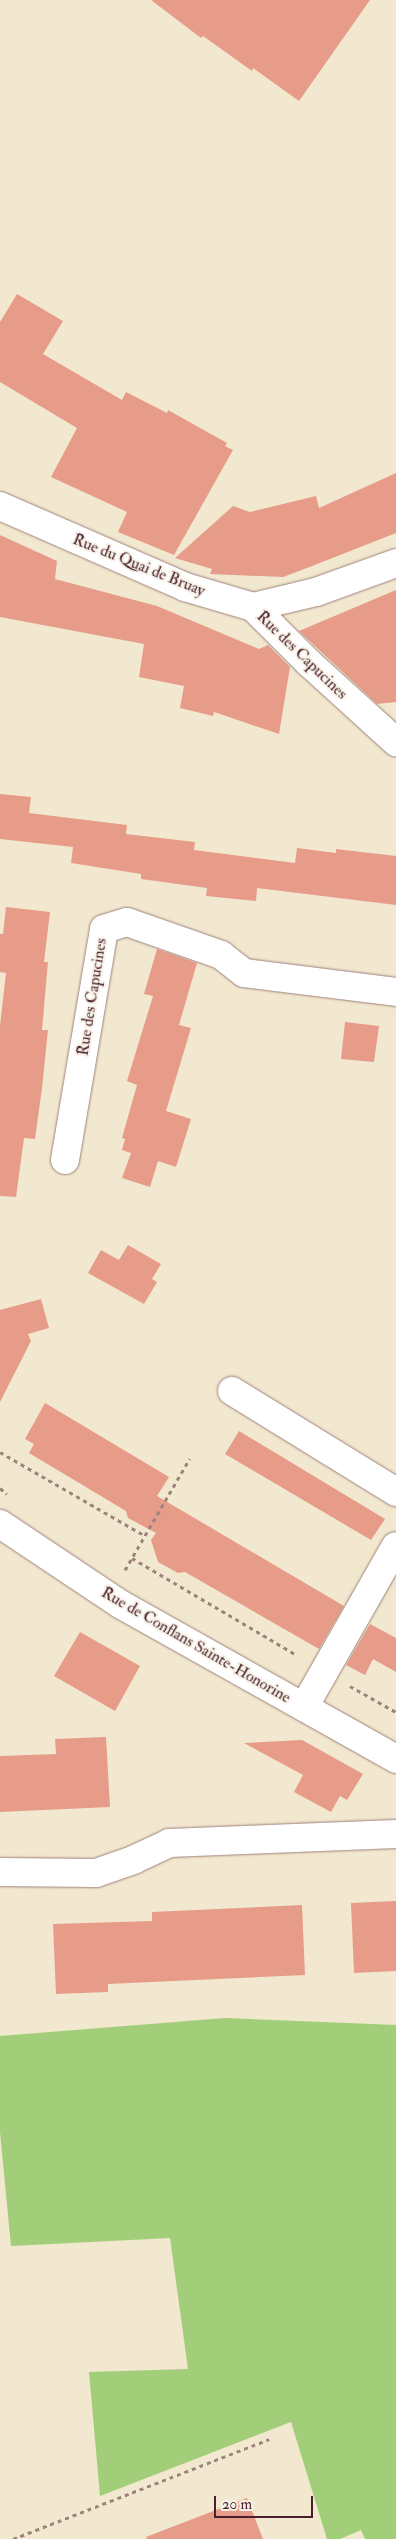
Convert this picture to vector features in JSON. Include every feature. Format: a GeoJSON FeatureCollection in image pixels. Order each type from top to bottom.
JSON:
{"type":"FeatureCollection","features":[{"type":"Feature","properties":{"kind":"street","name":"Rue du Quai de Bruay"},"geometry":{"type":"LineString","coordinates":[[0,506],[185,587],[253,607],[316,592],[396,563]]}},
{"type":"Feature","properties":{"kind":"street","name":"Rue des Capucines"},"geometry":{"type":"LineString","coordinates":[[253,607],[309,663],[396,742]]}},
{"type":"Feature","properties":{"kind":"street","name":"Rue des Capucines"},"geometry":{"type":"LineString","coordinates":[[66,1160],[104,929],[127,922],[221,955],[244,973],[396,992]]}},
{"type":"Feature","properties":{"kind":"street"},"geometry":{"type":"LineString","coordinates":[[232,1391],[396,1492]]}},
{"type":"Feature","properties":{"kind":"street","name":"Rue de Conflans Sainte-Honorine"},"geometry":{"type":"LineString","coordinates":[[0,1524],[111,1599],[396,1759]]}},
{"type":"Feature","properties":{"kind":"street"},"geometry":{"type":"LineString","coordinates":[[304,1707],[396,1546]]}},
{"type":"Feature","properties":{"kind":"street"},"geometry":{"type":"LineString","coordinates":[[0,1872],[96,1873],[133,1860],[169,1843],[396,1834]]}},
{"type":"Feature","properties":{"kind":"path"},"geometry":{"type":"LineString","coordinates":[[0,1452],[144,1535]]}},
{"type":"Feature","properties":{"kind":"path"},"geometry":{"type":"LineString","coordinates":[[111,1599],[144,1535],[190,1458]]}},
{"type":"Feature","properties":{"kind":"path"},"geometry":{"type":"LineString","coordinates":[[132,1558],[396,1712]]}},
{"type":"Feature","properties":{"kind":"path"},"geometry":{"type":"LineString","coordinates":[[13,2539],[269,2439]]}},
{"type":"Feature","properties":{"kind":"green space"},"geometry":{"type":"Polygon","coordinates":[[[225,2018],[396,2025],[396,2539],[365,2539],[361,2530],[340,2539],[327,2539],[291,2422],[100,2496],[89,2372],[188,2369],[170,2238],[11,2246],[0,2132],[0,2036],[225,2018]]]}},
{"type":"Feature","properties":{"kind":"building"},"geometry":{"type":"Polygon","coordinates":[[[151,0],[370,0],[299,101],[253,68],[252,71],[203,36],[201,38],[151,0]]]}},
{"type":"Feature","properties":{"kind":"building"},"geometry":{"type":"Polygon","coordinates":[[[17,294],[63,321],[43,354],[122,400],[126,392],[167,413],[168,410],[227,443],[225,446],[233,450],[174,555],[118,532],[127,512],[51,477],[77,428],[0,382],[0,322],[17,294]]]}},
{"type":"Feature","properties":{"kind":"building"},"geometry":{"type":"Polygon","coordinates":[[[396,473],[396,533],[307,568],[283,577],[210,574],[212,569],[175,558],[233,506],[250,512],[316,496],[319,508],[396,473]]]}},
{"type":"Feature","properties":{"kind":"building"},"geometry":{"type":"Polygon","coordinates":[[[0,535],[57,561],[55,579],[157,606],[259,649],[268,645],[290,667],[279,734],[214,712],[213,716],[180,708],[184,686],[139,677],[144,644],[0,617],[0,535]]]}},
{"type":"Feature","properties":{"kind":"building"},"geometry":{"type":"Polygon","coordinates":[[[396,590],[396,702],[377,704],[299,631],[396,590]]]}},
{"type":"Feature","properties":{"kind":"building"},"geometry":{"type":"Polygon","coordinates":[[[0,794],[31,797],[29,813],[127,825],[126,834],[195,842],[194,850],[295,863],[297,848],[336,853],[336,849],[396,856],[396,905],[257,888],[256,901],[206,896],[207,888],[141,879],[141,874],[71,863],[73,847],[0,839],[0,794]]]}},
{"type":"Feature","properties":{"kind":"building"},"geometry":{"type":"Polygon","coordinates":[[[6,907],[50,912],[44,962],[48,962],[42,1030],[48,1030],[42,1088],[35,1139],[24,1138],[16,1197],[0,1196],[0,1026],[6,973],[0,972],[0,934],[3,934],[6,907]]]}},
{"type":"Feature","properties":{"kind":"building"},"geometry":{"type":"Polygon","coordinates":[[[157,949],[197,963],[179,1025],[191,1028],[166,1111],[191,1119],[176,1167],[158,1161],[150,1187],[122,1178],[131,1153],[122,1150],[125,1139],[122,1138],[137,1085],[127,1081],[153,996],[144,994],[157,949]]]}},
{"type":"Feature","properties":{"kind":"building"},"geometry":{"type":"Polygon","coordinates":[[[345,1022],[379,1026],[374,1062],[341,1059],[345,1022]]]}},
{"type":"Feature","properties":{"kind":"building"},"geometry":{"type":"Polygon","coordinates":[[[128,1245],[161,1264],[152,1279],[157,1282],[144,1304],[88,1273],[101,1250],[119,1260],[128,1245]]]}},
{"type":"Feature","properties":{"kind":"building"},"geometry":{"type":"Polygon","coordinates":[[[41,1299],[49,1328],[28,1334],[31,1341],[0,1402],[0,1310],[41,1299]]]}},
{"type":"Feature","properties":{"kind":"building"},"geometry":{"type":"Polygon","coordinates":[[[45,1403],[169,1477],[157,1496],[344,1606],[319,1649],[185,1572],[178,1573],[158,1562],[151,1540],[156,1533],[128,1518],[126,1511],[29,1453],[34,1444],[25,1439],[45,1403]]]}},
{"type":"Feature","properties":{"kind":"building"},"geometry":{"type":"Polygon","coordinates":[[[239,1431],[385,1519],[371,1540],[225,1454],[239,1431]]]}},
{"type":"Feature","properties":{"kind":"building"},"geometry":{"type":"Polygon","coordinates":[[[370,1624],[396,1638],[396,1672],[373,1659],[365,1675],[346,1665],[370,1624]]]}},
{"type":"Feature","properties":{"kind":"building"},"geometry":{"type":"Polygon","coordinates":[[[80,1632],[140,1666],[115,1711],[54,1676],[80,1632]]]}},
{"type":"Feature","properties":{"kind":"building"},"geometry":{"type":"Polygon","coordinates":[[[106,1737],[110,1807],[0,1812],[0,1756],[56,1754],[55,1739],[106,1737]]]}},
{"type":"Feature","properties":{"kind":"building"},"geometry":{"type":"Polygon","coordinates":[[[302,1740],[363,1774],[347,1800],[340,1796],[331,1812],[294,1792],[303,1775],[244,1743],[302,1740]]]}},
{"type":"Feature","properties":{"kind":"building"},"geometry":{"type":"Polygon","coordinates":[[[396,1901],[396,1971],[354,1973],[351,1903],[396,1901]]]}},
{"type":"Feature","properties":{"kind":"building"},"geometry":{"type":"Polygon","coordinates":[[[302,1905],[305,1975],[108,1984],[108,1992],[56,1994],[53,1924],[152,1921],[152,1912],[302,1905]]]}},
{"type":"Feature","properties":{"kind":"building"},"geometry":{"type":"Polygon","coordinates":[[[247,2498],[263,2539],[147,2539],[146,2537],[247,2498]]]}}]}
